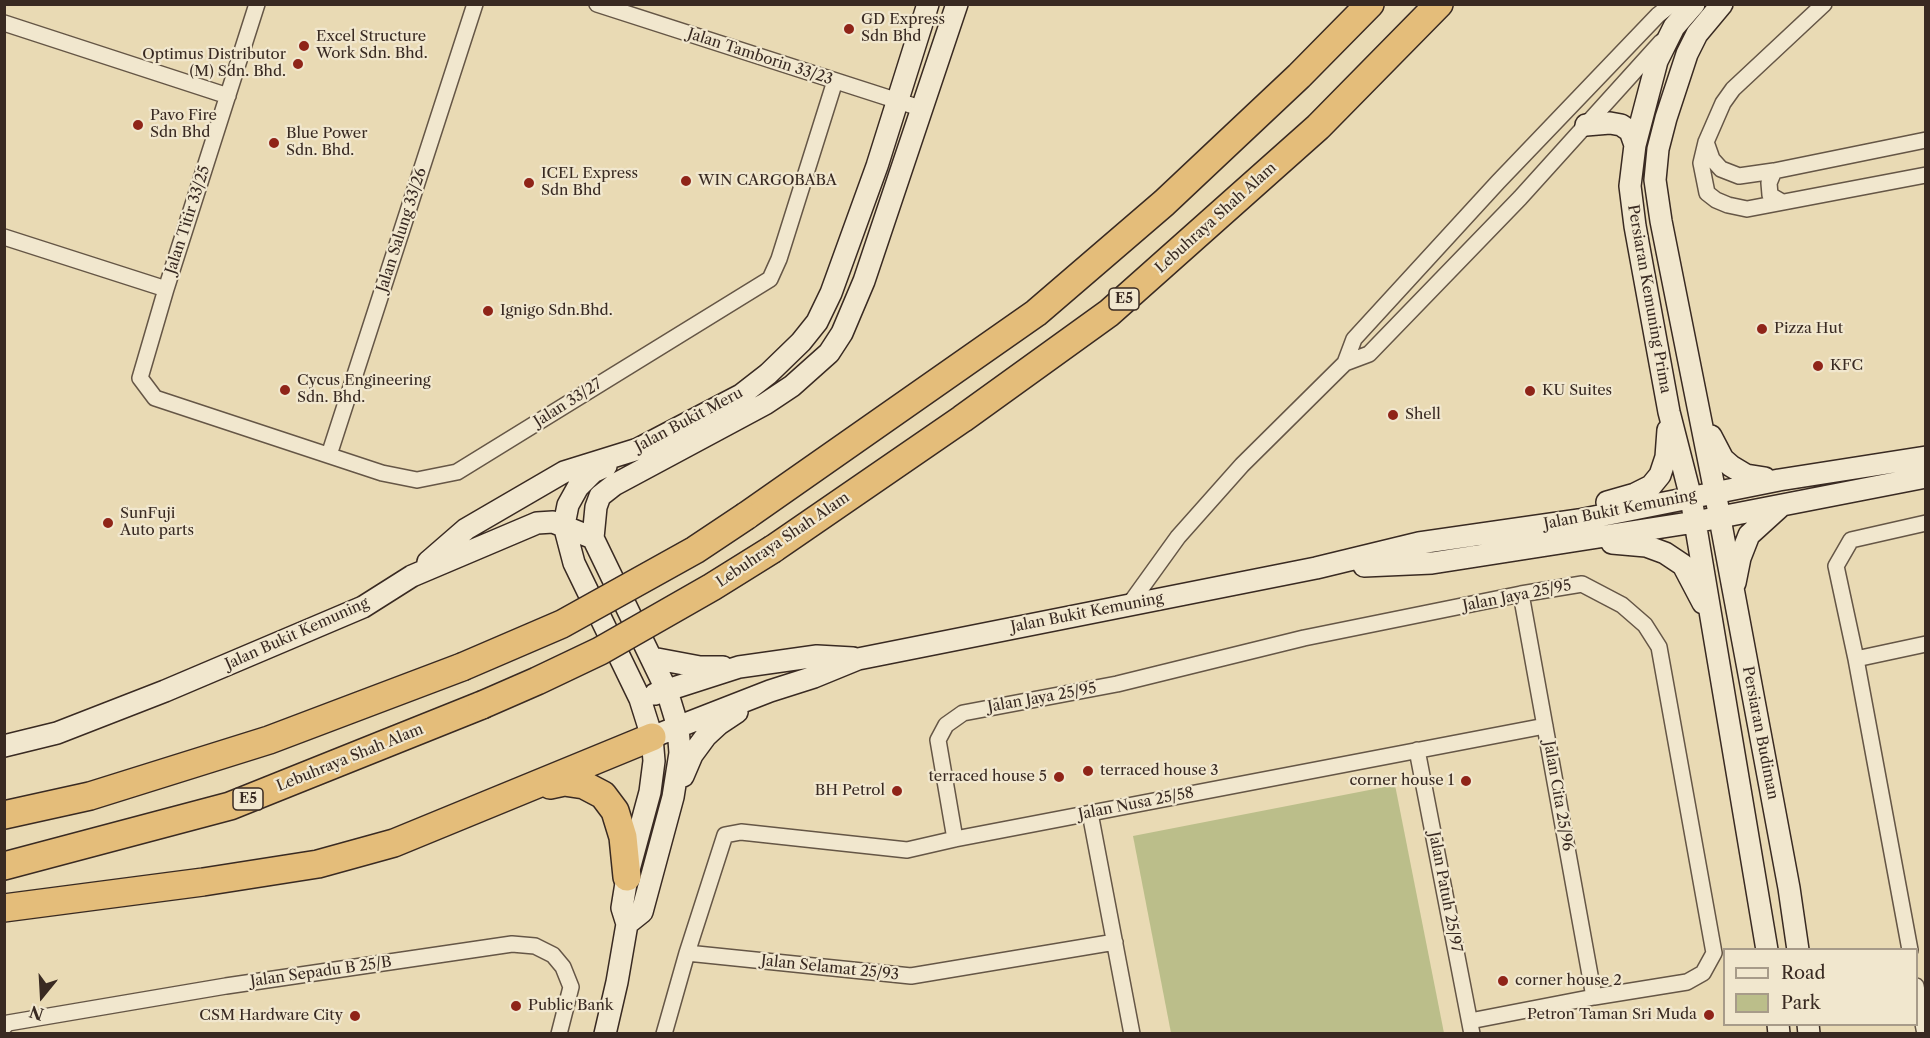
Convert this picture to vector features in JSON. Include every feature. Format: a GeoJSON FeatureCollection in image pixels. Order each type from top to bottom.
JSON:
{"type":"FeatureCollection","features":[{"type":"Feature","properties":{"kind":"highway"},"geometry":{"type":"LineString","coordinates":[[4,815],[90,796],[268,740],[462,667],[562,624],[685,556],[746,516],[1036,313],[1164,203],[1299,76],[1370,4]]}},
{"type":"Feature","properties":{"kind":"highway","name":"Lebuhraya Shah Alam"},"geometry":{"type":"LineString","coordinates":[[4,866],[230,806],[537,681],[600,651],[712,587],[773,549],[1109,313],[1318,127],[1439,4]]}},
{"type":"Feature","properties":{"kind":"highway"},"geometry":{"type":"LineString","coordinates":[[4,908],[203,882],[318,864],[394,843],[652,737]]}},
{"type":"Feature","properties":{"kind":"highway"},"geometry":{"type":"LineString","coordinates":[[530,789],[564,782],[585,785],[603,795],[615,811],[623,837],[627,877]]}},
{"type":"Feature","properties":{"kind":"main road","name":"Jalan Bukit Meru"},"geometry":{"type":"LineString","coordinates":[[412,576],[466,529],[564,472],[638,449],[741,395],[783,360],[817,322],[831,293],[862,209],[928,4]]}},
{"type":"Feature","properties":{"kind":"main road","name":"Jalan Bukit Meru"},"geometry":{"type":"LineString","coordinates":[[593,538],[596,507],[600,496],[614,485],[765,404],[792,386],[829,353],[842,333],[864,281],[957,4]]}},
{"type":"Feature","properties":{"kind":"main road","name":"Persiaran Kemuning Prima"},"geometry":{"type":"LineString","coordinates":[[1694,4],[1674,27],[1658,61],[1635,144],[1630,186],[1635,226],[1669,412],[1695,522]]}},
{"type":"Feature","properties":{"kind":"main road","name":"Persiaran Kemuning Prima"},"geometry":{"type":"LineString","coordinates":[[1719,516],[1654,180],[1658,149],[1666,118],[1687,54],[1697,34],[1720,4]]}},
{"type":"Feature","properties":{"kind":"main road"},"geometry":{"type":"LineString","coordinates":[[1586,125],[1610,123],[1622,125],[1630,131],[1635,144]]}},
{"type":"Feature","properties":{"kind":"main road"},"geometry":{"type":"LineString","coordinates":[[1697,402],[1723,459],[1738,472],[1779,480]]}},
{"type":"Feature","properties":{"kind":"main road"},"geometry":{"type":"LineString","coordinates":[[1579,520],[1602,503],[1635,494],[1651,486],[1660,475],[1666,457],[1669,412]]}},
{"type":"Feature","properties":{"kind":"main road"},"geometry":{"type":"LineString","coordinates":[[604,1034],[617,982],[627,924],[622,908],[627,877],[650,792],[654,761],[652,737],[640,699],[574,562],[564,525],[573,496],[585,479],[593,472],[638,449]]}},
{"type":"Feature","properties":{"kind":"main road","name":"Jalan Bukit Kemuning"},"geometry":{"type":"LineString","coordinates":[[652,737],[770,690],[814,677],[858,659],[1316,568],[1419,543],[1579,520],[1779,480],[1926,457]]}},
{"type":"Feature","properties":{"kind":"main road","name":"Jalan Bukit Kemuning"},"geometry":{"type":"LineString","coordinates":[[1316,568],[1432,563],[1695,522],[1926,477]]}},
{"type":"Feature","properties":{"kind":"main road"},"geometry":{"type":"LineString","coordinates":[[1733,594],[1740,558],[1749,535],[1783,505]]}},
{"type":"Feature","properties":{"kind":"main road","name":"Persiaran Budiman"},"geometry":{"type":"LineString","coordinates":[[1719,516],[1789,888],[1798,948]]}},
{"type":"Feature","properties":{"kind":"main road","name":"Jalan Bukit Kemuning"},"geometry":{"type":"LineString","coordinates":[[4,746],[57,733],[165,691],[363,607],[412,576],[537,523],[553,522],[593,538]]}},
{"type":"Feature","properties":{"kind":"main road","name":"Persiaran Budiman"},"geometry":{"type":"LineString","coordinates":[[1695,522],[1767,948]]}},
{"type":"Feature","properties":{"kind":"main road"},"geometry":{"type":"LineString","coordinates":[[593,538],[668,691],[678,727],[680,753],[673,797],[642,912],[627,924]]}},
{"type":"Feature","properties":{"kind":"main road"},"geometry":{"type":"LineString","coordinates":[[1561,543],[1620,543],[1646,546],[1665,553],[1683,565],[1711,620]]}},
{"type":"Feature","properties":{"kind":"main road","name":"Jalan Bukit Kemuning"},"geometry":{"type":"LineString","coordinates":[[640,699],[739,668],[817,656],[858,659]]}},
{"type":"Feature","properties":{"kind":"main road"},"geometry":{"type":"LineString","coordinates":[[652,658],[700,667],[739,668]]}},
{"type":"Feature","properties":{"kind":"main road"},"geometry":{"type":"LineString","coordinates":[[673,797],[692,755],[706,736],[719,724],[770,690]]}},
{"type":"Feature","properties":{"kind":"main road"},"geometry":{"type":"LineString","coordinates":[[1759,902],[1764,881],[1767,879],[1777,877],[1782,879],[1789,888]]}},
{"type":"Feature","properties":{"kind":"street","name":"Jalan Titir 33/25"},"geometry":{"type":"LineString","coordinates":[[155,398],[140,378],[257,4]]}},
{"type":"Feature","properties":{"kind":"street","name":"Jalan Salung 33/26"},"geometry":{"type":"LineString","coordinates":[[329,455],[475,4]]}},
{"type":"Feature","properties":{"kind":"street","name":"Jalan Tamborin 33/23"},"geometry":{"type":"LineString","coordinates":[[597,4],[922,109]]}},
{"type":"Feature","properties":{"kind":"street"},"geometry":{"type":"LineString","coordinates":[[1345,363],[1354,339],[1498,182],[1658,15],[1672,4]]}},
{"type":"Feature","properties":{"kind":"street"},"geometry":{"type":"LineString","coordinates":[[1129,605],[1178,537],[1242,465],[1345,363],[1369,354],[1520,198],[1674,27],[1720,4]]}},
{"type":"Feature","properties":{"kind":"street"},"geometry":{"type":"LineString","coordinates":[[1824,4],[1733,89],[1723,104],[1706,142],[1701,163],[1707,193],[1728,206],[1747,209],[1926,175]]}},
{"type":"Feature","properties":{"kind":"street"},"geometry":{"type":"LineString","coordinates":[[4,23],[228,96]]}},
{"type":"Feature","properties":{"kind":"street","name":"Jalan 33/27"},"geometry":{"type":"LineString","coordinates":[[155,398],[382,473],[417,480],[457,472],[770,279],[779,259],[835,81]]}},
{"type":"Feature","properties":{"kind":"street"},"geometry":{"type":"LineString","coordinates":[[1706,142],[1712,159],[1721,169],[1739,176],[1926,140]]}},
{"type":"Feature","properties":{"kind":"street"},"geometry":{"type":"LineString","coordinates":[[1774,171],[1768,183],[1770,195],[1782,202]]}},
{"type":"Feature","properties":{"kind":"street"},"geometry":{"type":"LineString","coordinates":[[4,237],[166,290]]}},
{"type":"Feature","properties":{"kind":"street"},"geometry":{"type":"LineString","coordinates":[[1910,948],[1856,658],[1836,566],[1851,540],[1926,523]]}},
{"type":"Feature","properties":{"kind":"street","name":"Jalan Jaya 25/95"},"geometry":{"type":"LineString","coordinates":[[955,839],[938,740],[946,725],[963,712],[1117,684],[1304,638],[1521,594],[1582,584],[1622,605],[1645,625],[1659,647],[1714,953],[1703,973],[1687,982],[1594,997],[1471,1027]]}},
{"type":"Feature","properties":{"kind":"street","name":"Jalan Cita 25/96"},"geometry":{"type":"LineString","coordinates":[[1521,594],[1594,997]]}},
{"type":"Feature","properties":{"kind":"street"},"geometry":{"type":"LineString","coordinates":[[1856,658],[1926,644]]}},
{"type":"Feature","properties":{"kind":"street","name":"Jalan Nusa 25/58"},"geometry":{"type":"LineString","coordinates":[[687,953],[724,835],[741,832],[907,850],[1545,726]]}},
{"type":"Feature","properties":{"kind":"street","name":"Jalan Patuh 25/97"},"geometry":{"type":"LineString","coordinates":[[1417,750],[1471,1027]]}},
{"type":"Feature","properties":{"kind":"street"},"geometry":{"type":"LineString","coordinates":[[1090,813],[1132,1034]]}},
{"type":"Feature","properties":{"kind":"street","name":"Jalan Selamat 25/93"},"geometry":{"type":"LineString","coordinates":[[687,953],[910,976],[1115,942]]}},
{"type":"Feature","properties":{"kind":"street","name":"Jalan Sepadu B 25/B"},"geometry":{"type":"LineString","coordinates":[[4,1027],[8,1023],[226,986],[512,944],[535,946],[553,955],[563,967],[571,987],[559,1034]]}},
{"type":"Feature","properties":{"kind":"street"},"geometry":{"type":"LineString","coordinates":[[664,1034],[687,953]]}},
{"type":"Feature","properties":{"kind":"street"},"geometry":{"type":"LineString","coordinates":[[1918,992],[1925,1034]]}},
{"type":"Feature","properties":{"kind":"green space"},"geometry":{"type":"Polygon","coordinates":[[[1395,785],[1444,1033],[1171,1033],[1133,836],[1395,785]]]}},
{"type":"Feature","properties":{"kind":"place","name":"GD Express Sdn Bhd"},"geometry":{"type":"Point","coordinates":[849,29]}},
{"type":"Feature","properties":{"kind":"place","name":"Excel Structure Work Sdn. Bhd."},"geometry":{"type":"Point","coordinates":[304,46]}},
{"type":"Feature","properties":{"kind":"place","name":"Optimus Distributor (M) Sdn. Bhd."},"geometry":{"type":"Point","coordinates":[298,64]}},
{"type":"Feature","properties":{"kind":"place","name":"Pavo Fire Sdn Bhd"},"geometry":{"type":"Point","coordinates":[138,125]}},
{"type":"Feature","properties":{"kind":"place","name":"Blue Power Sdn. Bhd."},"geometry":{"type":"Point","coordinates":[274,143]}},
{"type":"Feature","properties":{"kind":"place","name":"WIN CARGOBABA"},"geometry":{"type":"Point","coordinates":[686,181]}},
{"type":"Feature","properties":{"kind":"place","name":"ICEL Express Sdn Bhd"},"geometry":{"type":"Point","coordinates":[529,183]}},
{"type":"Feature","properties":{"kind":"place","name":"Ignigo Sdn.Bhd."},"geometry":{"type":"Point","coordinates":[488,311]}},
{"type":"Feature","properties":{"kind":"place","name":"Pizza Hut"},"geometry":{"type":"Point","coordinates":[1762,329]}},
{"type":"Feature","properties":{"kind":"place","name":"KFC"},"geometry":{"type":"Point","coordinates":[1818,366]}},
{"type":"Feature","properties":{"kind":"place","name":"Cycus Engineering Sdn. Bhd."},"geometry":{"type":"Point","coordinates":[285,390]}},
{"type":"Feature","properties":{"kind":"place","name":"KU Suites"},"geometry":{"type":"Point","coordinates":[1530,391]}},
{"type":"Feature","properties":{"kind":"place","name":"Shell"},"geometry":{"type":"Point","coordinates":[1393,415]}},
{"type":"Feature","properties":{"kind":"place","name":"SunFuji Auto parts"},"geometry":{"type":"Point","coordinates":[108,523]}},
{"type":"Feature","properties":{"kind":"place","name":"terraced house 3"},"geometry":{"type":"Point","coordinates":[1088,771]}},
{"type":"Feature","properties":{"kind":"place","name":"terraced house 5"},"geometry":{"type":"Point","coordinates":[1059,777]}},
{"type":"Feature","properties":{"kind":"place","name":"corner house 1"},"geometry":{"type":"Point","coordinates":[1466,781]}},
{"type":"Feature","properties":{"kind":"place","name":"BH Petrol"},"geometry":{"type":"Point","coordinates":[897,791]}},
{"type":"Feature","properties":{"kind":"place","name":"corner house 2"},"geometry":{"type":"Point","coordinates":[1503,981]}},
{"type":"Feature","properties":{"kind":"place","name":"Public Bank"},"geometry":{"type":"Point","coordinates":[516,1006]}},
{"type":"Feature","properties":{"kind":"place","name":"Petron Taman Sri Muda"},"geometry":{"type":"Point","coordinates":[1709,1015]}},
{"type":"Feature","properties":{"kind":"place","name":"CSM Hardware City"},"geometry":{"type":"Point","coordinates":[355,1016]}}]}
